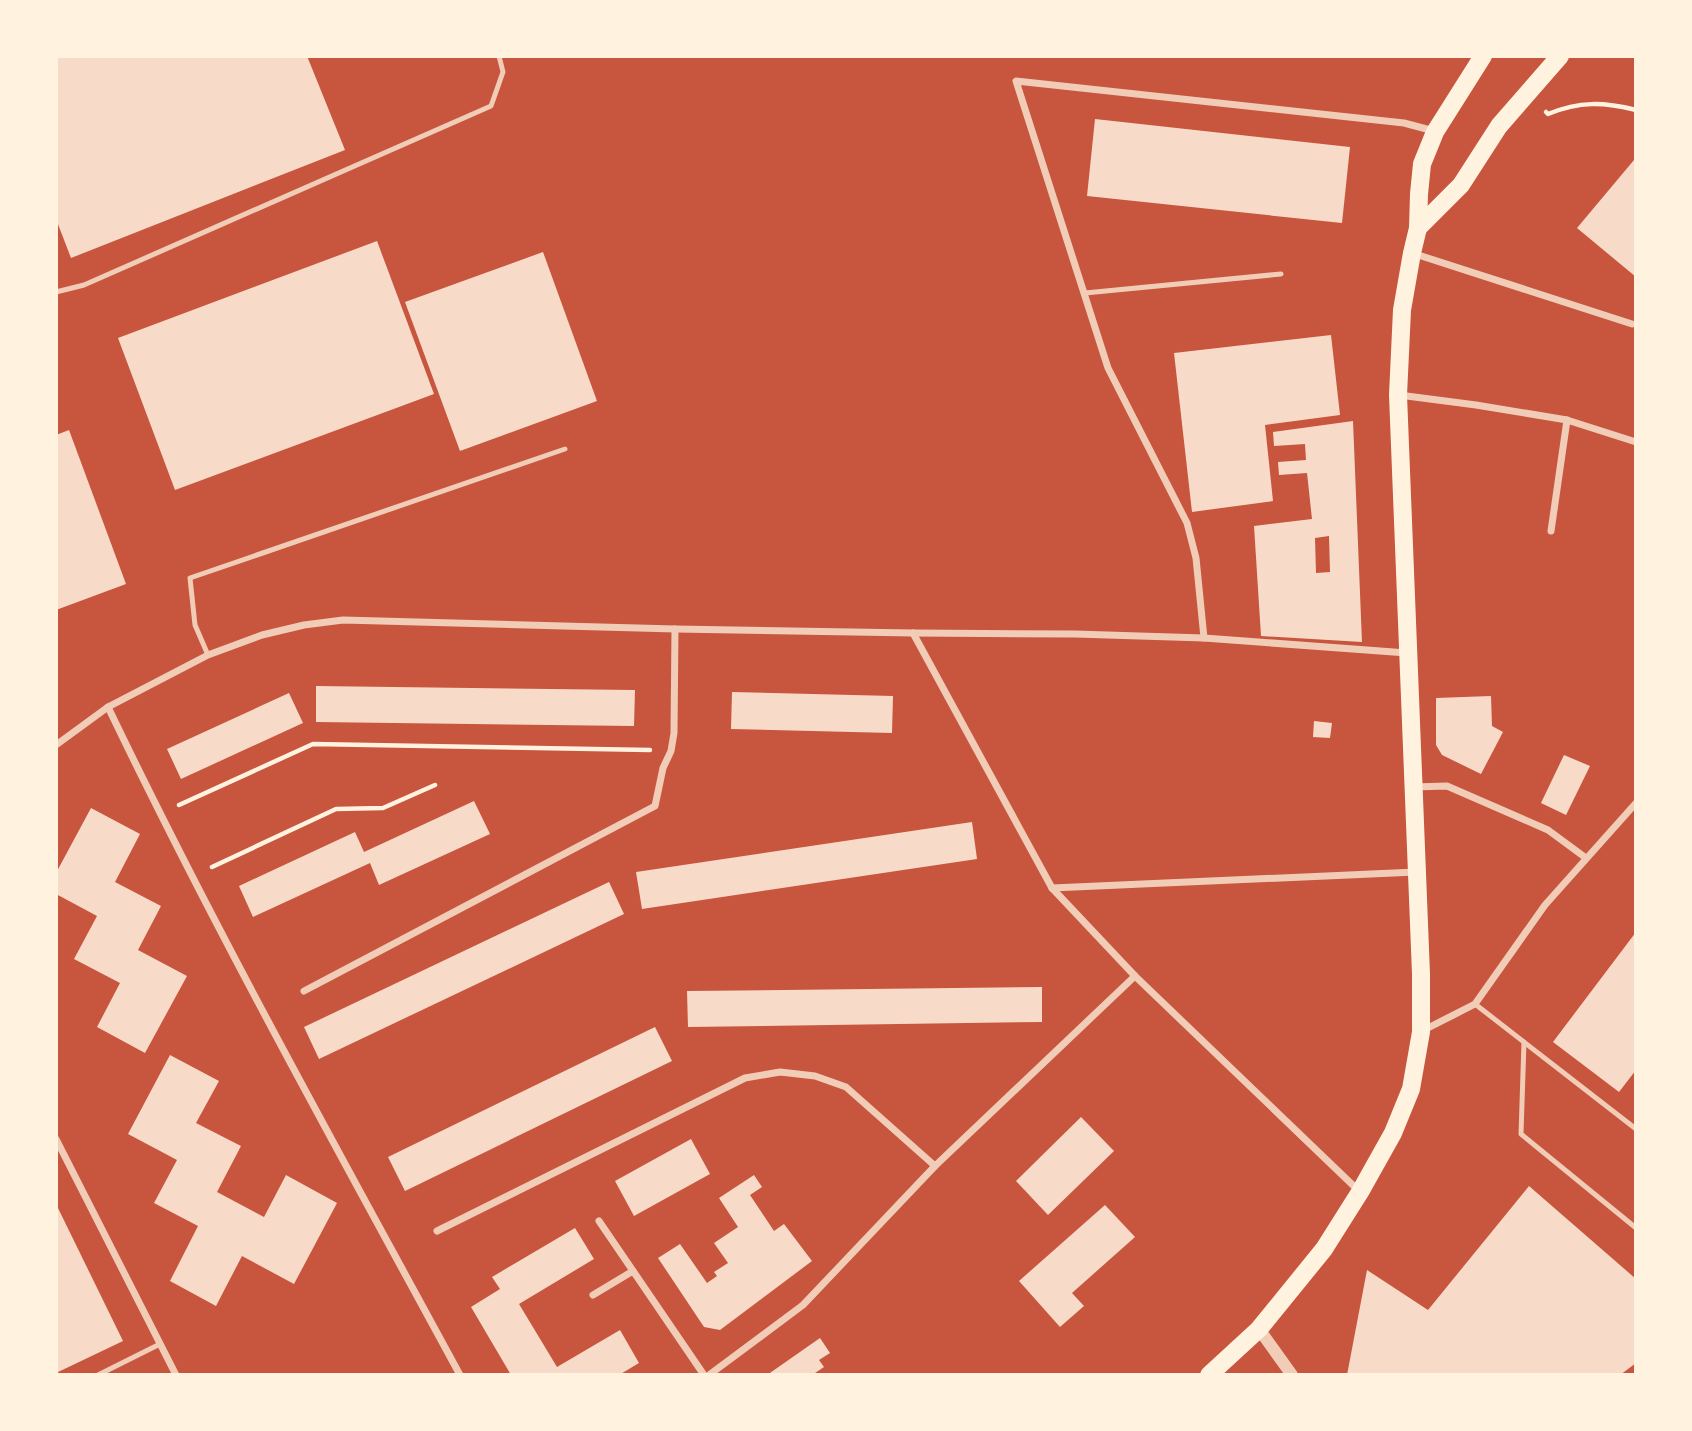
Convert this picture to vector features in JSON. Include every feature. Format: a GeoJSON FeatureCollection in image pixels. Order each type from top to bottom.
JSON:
{"type":"FeatureCollection","features":[{"type":"Feature","properties":{"kind":"main road"},"geometry":{"type":"LineString","coordinates":[[1209,1375],[1259,1329],[1324,1249],[1393,1133],[1411,1089],[1421,1031],[1421,974],[1398,395],[1402,310],[1418,228],[1422,164],[1435,132],[1483,56]]}},
{"type":"Feature","properties":{"kind":"main road"},"geometry":{"type":"LineString","coordinates":[[1418,228],[1461,185],[1499,127],[1560,56]]}},
{"type":"Feature","properties":{"kind":"street"},"geometry":{"type":"LineString","coordinates":[[1204,638],[1196,558],[1187,523],[1108,368],[1016,81],[1404,123],[1435,132]]}},
{"type":"Feature","properties":{"kind":"street"},"geometry":{"type":"LineString","coordinates":[[1412,253],[1632,324]]}},
{"type":"Feature","properties":{"kind":"street"},"geometry":{"type":"LineString","coordinates":[[1398,395],[1567,420],[1636,442]]}},
{"type":"Feature","properties":{"kind":"street"},"geometry":{"type":"LineString","coordinates":[[1551,531],[1567,420]]}},
{"type":"Feature","properties":{"kind":"street"},"geometry":{"type":"LineString","coordinates":[[56,745],[108,707],[208,655],[262,635],[304,625],[343,620],[1204,638],[1407,653]]}},
{"type":"Feature","properties":{"kind":"street"},"geometry":{"type":"LineString","coordinates":[[304,990],[655,806],[674,733],[675,629]]}},
{"type":"Feature","properties":{"kind":"street"},"geometry":{"type":"LineString","coordinates":[[913,634],[1052,888],[1135,976],[1360,1192]]}},
{"type":"Feature","properties":{"kind":"street"},"geometry":{"type":"LineString","coordinates":[[108,707],[159,814],[257,1001],[460,1375]]}},
{"type":"Feature","properties":{"kind":"street"},"geometry":{"type":"LineString","coordinates":[[1413,787],[1447,786],[1548,830],[1586,858]]}},
{"type":"Feature","properties":{"kind":"street"},"geometry":{"type":"LineString","coordinates":[[1421,1031],[1475,1004],[1545,905],[1636,803]]}},
{"type":"Feature","properties":{"kind":"street"},"geometry":{"type":"LineString","coordinates":[[1052,888],[1417,872]]}},
{"type":"Feature","properties":{"kind":"street"},"geometry":{"type":"LineString","coordinates":[[599,1221],[707,1375],[803,1305],[935,1166],[1135,976]]}},
{"type":"Feature","properties":{"kind":"street"},"geometry":{"type":"LineString","coordinates":[[437,1231],[745,1078],[780,1072],[815,1076],[846,1087],[935,1166]]}},
{"type":"Feature","properties":{"kind":"street"},"geometry":{"type":"LineString","coordinates":[[56,1139],[176,1375]]}},
{"type":"Feature","properties":{"kind":"street"},"geometry":{"type":"LineString","coordinates":[[593,1295],[633,1271]]}},
{"type":"Feature","properties":{"kind":"street"},"geometry":{"type":"LineString","coordinates":[[1259,1329],[1292,1375]]}},
{"type":"Feature","properties":{"kind":"lane"},"geometry":{"type":"LineString","coordinates":[[56,292],[84,285],[491,106],[503,72],[499,56]]}},
{"type":"Feature","properties":{"kind":"lane"},"geometry":{"type":"LineString","coordinates":[[1085,293],[1281,274]]}},
{"type":"Feature","properties":{"kind":"lane"},"geometry":{"type":"LineString","coordinates":[[208,655],[195,625],[190,578],[565,449]]}},
{"type":"Feature","properties":{"kind":"lane"},"geometry":{"type":"LineString","coordinates":[[1475,1004],[1636,1129]]}},
{"type":"Feature","properties":{"kind":"lane"},"geometry":{"type":"LineString","coordinates":[[1524,1042],[1521,1134],[1636,1228]]}},
{"type":"Feature","properties":{"kind":"lane"},"geometry":{"type":"LineString","coordinates":[[98,1375],[160,1344]]}},
{"type":"Feature","properties":{"kind":"path"},"geometry":{"type":"LineString","coordinates":[[1548,114],[1568,106],[1589,104],[1616,105],[1636,110]]}},
{"type":"Feature","properties":{"kind":"path"},"geometry":{"type":"LineString","coordinates":[[159,814],[313,744],[671,751]]}},
{"type":"Feature","properties":{"kind":"path"},"geometry":{"type":"LineString","coordinates":[[193,876],[336,809],[383,808],[435,785]]}},
{"type":"Feature","properties":{"kind":"building"},"geometry":{"type":"Polygon","coordinates":[[[56,56],[307,56],[345,150],[71,258],[56,219],[56,56]]]}},
{"type":"Feature","properties":{"kind":"building"},"geometry":{"type":"Polygon","coordinates":[[[1095,119],[1350,147],[1342,223],[1087,196],[1095,119]]]}},
{"type":"Feature","properties":{"kind":"building"},"geometry":{"type":"Polygon","coordinates":[[[1634,160],[1636,162],[1636,277],[1577,228],[1634,160]]]}},
{"type":"Feature","properties":{"kind":"building"},"geometry":{"type":"Polygon","coordinates":[[[377,241],[434,394],[175,490],[118,338],[377,241]]]}},
{"type":"Feature","properties":{"kind":"building"},"geometry":{"type":"Polygon","coordinates":[[[543,252],[597,401],[460,451],[405,302],[543,252]]]}},
{"type":"Feature","properties":{"kind":"building"},"geometry":{"type":"Polygon","coordinates":[[[1331,335],[1340,415],[1265,425],[1273,501],[1192,512],[1174,353],[1331,335]]]}},
{"type":"Feature","properties":{"kind":"building"},"geometry":{"type":"Polygon","coordinates":[[[1353,421],[1362,642],[1261,636],[1254,526],[1312,519],[1307,473],[1279,475],[1278,462],[1306,460],[1305,444],[1274,446],[1273,432],[1353,421]],[[1329,536],[1315,538],[1316,573],[1330,572],[1329,536]]]}},
{"type":"Feature","properties":{"kind":"building"},"geometry":{"type":"Polygon","coordinates":[[[69,430],[126,584],[56,610],[56,435],[69,430]]]}},
{"type":"Feature","properties":{"kind":"building"},"geometry":{"type":"Polygon","coordinates":[[[316,686],[635,690],[634,726],[316,722],[316,686]]]}},
{"type":"Feature","properties":{"kind":"building"},"geometry":{"type":"Polygon","coordinates":[[[732,692],[893,696],[892,733],[731,729],[732,692]]]}},
{"type":"Feature","properties":{"kind":"building"},"geometry":{"type":"Polygon","coordinates":[[[289,693],[303,723],[181,779],[167,749],[289,693]]]}},
{"type":"Feature","properties":{"kind":"building"},"geometry":{"type":"Polygon","coordinates":[[[1491,696],[1492,726],[1503,732],[1481,774],[1442,755],[1436,745],[1436,698],[1491,696]]]}},
{"type":"Feature","properties":{"kind":"building"},"geometry":{"type":"Polygon","coordinates":[[[1314,721],[1332,723],[1330,738],[1313,737],[1314,721]]]}},
{"type":"Feature","properties":{"kind":"building"},"geometry":{"type":"Polygon","coordinates":[[[1564,755],[1590,766],[1566,815],[1541,803],[1564,755]]]}},
{"type":"Feature","properties":{"kind":"building"},"geometry":{"type":"Polygon","coordinates":[[[474,801],[490,834],[379,885],[370,863],[253,917],[239,886],[355,832],[364,852],[474,801]]]}},
{"type":"Feature","properties":{"kind":"building"},"geometry":{"type":"Polygon","coordinates":[[[91,808],[140,834],[115,882],[161,906],[138,950],[187,976],[145,1053],[97,1027],[120,983],[74,959],[97,916],[56,894],[56,873],[91,808]]]}},
{"type":"Feature","properties":{"kind":"building"},"geometry":{"type":"Polygon","coordinates":[[[972,822],[977,859],[642,909],[636,872],[972,822]]]}},
{"type":"Feature","properties":{"kind":"building"},"geometry":{"type":"Polygon","coordinates":[[[609,882],[624,914],[319,1059],[304,1027],[609,882]]]}},
{"type":"Feature","properties":{"kind":"building"},"geometry":{"type":"Polygon","coordinates":[[[1636,932],[1636,1070],[1619,1092],[1553,1042],[1636,932]]]}},
{"type":"Feature","properties":{"kind":"building"},"geometry":{"type":"Polygon","coordinates":[[[1042,987],[1042,1022],[688,1027],[687,991],[1042,987]]]}},
{"type":"Feature","properties":{"kind":"building"},"geometry":{"type":"Polygon","coordinates":[[[655,1027],[672,1061],[405,1191],[388,1157],[655,1027]]]}},
{"type":"Feature","properties":{"kind":"building"},"geometry":{"type":"Polygon","coordinates":[[[170,1055],[219,1081],[196,1123],[241,1146],[217,1192],[264,1217],[286,1175],[337,1203],[294,1284],[242,1256],[216,1306],[170,1281],[198,1226],[154,1203],[177,1160],[128,1134],[170,1055]]]}},
{"type":"Feature","properties":{"kind":"building"},"geometry":{"type":"Polygon","coordinates":[[[1081,1117],[1114,1151],[1048,1215],[1016,1181],[1081,1117]]]}},
{"type":"Feature","properties":{"kind":"building"},"geometry":{"type":"Polygon","coordinates":[[[691,1139],[710,1174],[634,1216],[615,1181],[691,1139]]]}},
{"type":"Feature","properties":{"kind":"building"},"geometry":{"type":"Polygon","coordinates":[[[754,1175],[762,1187],[750,1195],[774,1231],[784,1224],[812,1261],[720,1330],[704,1327],[658,1258],[680,1244],[707,1283],[717,1276],[714,1272],[728,1263],[714,1243],[738,1227],[719,1198],[754,1175]]]}},
{"type":"Feature","properties":{"kind":"building"},"geometry":{"type":"Polygon","coordinates":[[[1529,1186],[1636,1279],[1636,1363],[1620,1375],[1347,1375],[1367,1270],[1428,1310],[1529,1186]]]}},
{"type":"Feature","properties":{"kind":"building"},"geometry":{"type":"Polygon","coordinates":[[[56,1204],[123,1341],[56,1373],[56,1204]]]}},
{"type":"Feature","properties":{"kind":"building"},"geometry":{"type":"Polygon","coordinates":[[[1105,1205],[1135,1237],[1072,1293],[1084,1306],[1060,1327],[1019,1281],[1105,1205]]]}},
{"type":"Feature","properties":{"kind":"building"},"geometry":{"type":"Polygon","coordinates":[[[575,1228],[594,1259],[519,1304],[557,1367],[620,1330],[639,1363],[619,1375],[511,1375],[471,1307],[500,1289],[492,1277],[575,1228]]]}},
{"type":"Feature","properties":{"kind":"building"},"geometry":{"type":"Polygon","coordinates":[[[820,1338],[830,1353],[819,1360],[824,1367],[812,1375],[767,1375],[820,1338]]]}}]}
